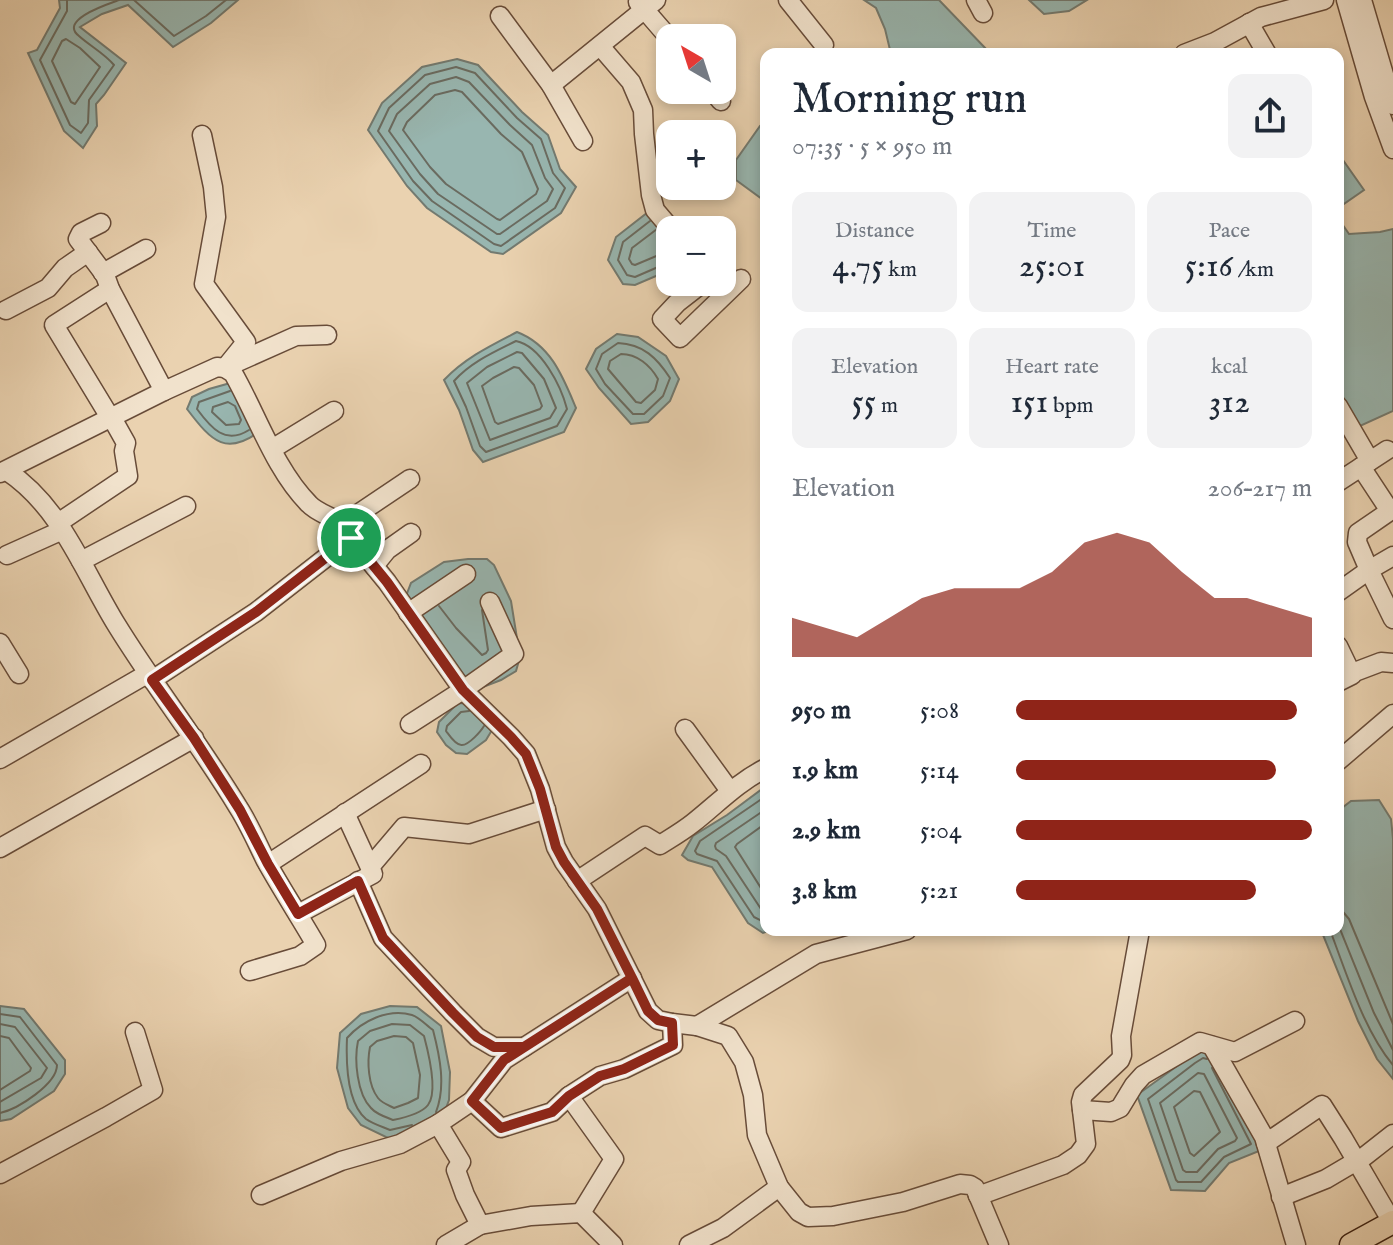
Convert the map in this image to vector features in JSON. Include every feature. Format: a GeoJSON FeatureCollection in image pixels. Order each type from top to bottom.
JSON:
{"type":"FeatureCollection","features":[{"type":"Feature","properties":{"kind":"main road"},"geometry":{"type":"LineString","coordinates":[[1351,1245],[1393,1222]]}},
{"type":"Feature","properties":{"kind":"street"},"geometry":{"type":"LineString","coordinates":[[788,0],[824,45]]}},
{"type":"Feature","properties":{"kind":"street"},"geometry":{"type":"LineString","coordinates":[[1200,48],[1261,17],[1324,0]]}},
{"type":"Feature","properties":{"kind":"street"},"geometry":{"type":"LineString","coordinates":[[1346,0],[1374,97],[1393,149]]}},
{"type":"Feature","properties":{"kind":"street"},"geometry":{"type":"LineString","coordinates":[[1362,0],[1393,105]]}},
{"type":"Feature","properties":{"kind":"street"},"geometry":{"type":"LineString","coordinates":[[551,85],[600,46],[646,3],[660,24]]}},
{"type":"Feature","properties":{"kind":"street"},"geometry":{"type":"LineString","coordinates":[[500,16],[551,85],[583,141]]}},
{"type":"Feature","properties":{"kind":"street"},"geometry":{"type":"LineString","coordinates":[[1249,23],[1264,48]]}},
{"type":"Feature","properties":{"kind":"street"},"geometry":{"type":"LineString","coordinates":[[600,46],[631,82],[643,110],[651,195],[660,216]]}},
{"type":"Feature","properties":{"kind":"street"},"geometry":{"type":"LineString","coordinates":[[202,135],[216,217],[204,284],[246,342],[225,368]]}},
{"type":"Feature","properties":{"kind":"street"},"geometry":{"type":"LineString","coordinates":[[101,223],[81,233],[78,239],[106,281],[164,391]]}},
{"type":"Feature","properties":{"kind":"street"},"geometry":{"type":"LineString","coordinates":[[7,555],[56,533],[59,525],[128,476],[124,451],[126,443],[54,325],[146,249]]}},
{"type":"Feature","properties":{"kind":"street"},"geometry":{"type":"LineString","coordinates":[[6,310],[48,288],[65,268],[88,252]]}},
{"type":"Feature","properties":{"kind":"street"},"geometry":{"type":"LineString","coordinates":[[736,284],[741,279]]}},
{"type":"Feature","properties":{"kind":"street"},"geometry":{"type":"LineString","coordinates":[[686,296],[662,319],[680,338],[723,296]]}},
{"type":"Feature","properties":{"kind":"street"},"geometry":{"type":"LineString","coordinates":[[225,368],[296,336],[327,335]]}},
{"type":"Feature","properties":{"kind":"street"},"geometry":{"type":"LineString","coordinates":[[3,472],[217,367],[233,373],[272,449],[308,504],[347,531],[463,690],[526,754],[540,789],[556,847],[597,909],[648,1011],[658,1020],[697,1026],[728,1036],[741,1055],[753,1095],[757,1135],[779,1187],[799,1212],[818,1218],[903,1202],[960,1184],[970,1185],[975,1188],[999,1245]]}},
{"type":"Feature","properties":{"kind":"street"},"geometry":{"type":"LineString","coordinates":[[272,449],[334,411]]}},
{"type":"Feature","properties":{"kind":"street"},"geometry":{"type":"LineString","coordinates":[[1344,418],[1390,511],[1358,533],[1357,542],[1393,619]]}},
{"type":"Feature","properties":{"kind":"street"},"geometry":{"type":"LineString","coordinates":[[1344,478],[1387,450]]}},
{"type":"Feature","properties":{"kind":"street"},"geometry":{"type":"LineString","coordinates":[[3,472],[26,485],[59,525],[150,677],[240,810],[316,945],[300,956],[250,971]]}},
{"type":"Feature","properties":{"kind":"street"},"geometry":{"type":"LineString","coordinates":[[0,759],[150,677],[256,612],[410,479]]}},
{"type":"Feature","properties":{"kind":"street"},"geometry":{"type":"LineString","coordinates":[[81,561],[186,506]]}},
{"type":"Feature","properties":{"kind":"street"},"geometry":{"type":"LineString","coordinates":[[374,566],[387,550],[411,533]]}},
{"type":"Feature","properties":{"kind":"street"},"geometry":{"type":"LineString","coordinates":[[1344,588],[1393,556]]}},
{"type":"Feature","properties":{"kind":"street"},"geometry":{"type":"LineString","coordinates":[[408,613],[466,574]]}},
{"type":"Feature","properties":{"kind":"street"},"geometry":{"type":"LineString","coordinates":[[410,724],[514,654],[490,602]]}},
{"type":"Feature","properties":{"kind":"street"},"geometry":{"type":"LineString","coordinates":[[0,643],[19,674]]}},
{"type":"Feature","properties":{"kind":"street"},"geometry":{"type":"LineString","coordinates":[[1345,678],[1381,662],[1393,663]]}},
{"type":"Feature","properties":{"kind":"street"},"geometry":{"type":"LineString","coordinates":[[1344,756],[1393,714]]}},
{"type":"Feature","properties":{"kind":"street"},"geometry":{"type":"LineString","coordinates":[[685,729],[730,791]]}},
{"type":"Feature","properties":{"kind":"street"},"geometry":{"type":"LineString","coordinates":[[0,848],[194,738]]}},
{"type":"Feature","properties":{"kind":"street"},"geometry":{"type":"LineString","coordinates":[[268,864],[421,764]]}},
{"type":"Feature","properties":{"kind":"street"},"geometry":{"type":"LineString","coordinates":[[577,881],[645,836],[660,845],[760,771]]}},
{"type":"Feature","properties":{"kind":"street"},"geometry":{"type":"LineString","coordinates":[[298,914],[364,874],[404,827],[469,834],[546,809]]}},
{"type":"Feature","properties":{"kind":"street"},"geometry":{"type":"LineString","coordinates":[[345,813],[383,938],[477,1037],[494,1047],[524,1047]]}},
{"type":"Feature","properties":{"kind":"street"},"geometry":{"type":"LineString","coordinates":[[697,1026],[816,954],[884,936]]}},
{"type":"Feature","properties":{"kind":"street"},"geometry":{"type":"LineString","coordinates":[[978,1196],[1063,1165],[1078,1155],[1086,1144],[1081,1102],[1083,1095],[1122,1055],[1121,1036],[1139,936]]}},
{"type":"Feature","properties":{"kind":"street"},"geometry":{"type":"LineString","coordinates":[[261,1195],[341,1161],[400,1144],[438,1124],[472,1101],[504,1060],[632,978]]}},
{"type":"Feature","properties":{"kind":"street"},"geometry":{"type":"LineString","coordinates":[[1082,1110],[1111,1112],[1120,1108],[1143,1075],[1200,1042],[1235,1052],[1295,1021]]}},
{"type":"Feature","properties":{"kind":"street"},"geometry":{"type":"LineString","coordinates":[[472,1101],[501,1128],[552,1112],[569,1096],[600,1076],[624,1069],[673,1045],[672,1023]]}},
{"type":"Feature","properties":{"kind":"street"},"geometry":{"type":"LineString","coordinates":[[0,1174],[153,1090],[135,1032]]}},
{"type":"Feature","properties":{"kind":"street"},"geometry":{"type":"LineString","coordinates":[[1212,1046],[1266,1143],[1293,1241]]}},
{"type":"Feature","properties":{"kind":"street"},"geometry":{"type":"LineString","coordinates":[[569,1096],[614,1159],[581,1213]]}},
{"type":"Feature","properties":{"kind":"street"},"geometry":{"type":"LineString","coordinates":[[1266,1143],[1322,1105],[1393,1222]]}},
{"type":"Feature","properties":{"kind":"street"},"geometry":{"type":"LineString","coordinates":[[438,1124],[461,1162],[456,1170],[480,1225]]}},
{"type":"Feature","properties":{"kind":"street"},"geometry":{"type":"LineString","coordinates":[[1281,1197],[1326,1179],[1393,1134]]}},
{"type":"Feature","properties":{"kind":"street"},"geometry":{"type":"LineString","coordinates":[[689,1245],[723,1228],[779,1187]]}},
{"type":"Feature","properties":{"kind":"street"},"geometry":{"type":"LineString","coordinates":[[446,1245],[480,1225],[531,1216],[581,1213],[613,1245]]}},
{"type":"Feature","properties":{"kind":"water"},"geometry":{"type":"Polygon","coordinates":[[[59,0],[238,0],[211,23],[173,47],[128,5],[102,14],[80,27],[126,63],[96,104],[97,126],[83,148],[64,131],[28,53],[37,50],[60,8],[59,0]]]}},
{"type":"Feature","properties":{"kind":"water"},"geometry":{"type":"Polygon","coordinates":[[[864,0],[939,0],[985,48],[890,48],[876,8],[864,0]]]}},
{"type":"Feature","properties":{"kind":"water"},"geometry":{"type":"Polygon","coordinates":[[[1029,0],[1087,0],[1069,11],[1044,14],[1029,0]]]}},
{"type":"Feature","properties":{"kind":"water"},"geometry":{"type":"Polygon","coordinates":[[[457,59],[478,65],[548,135],[560,169],[576,187],[561,213],[503,254],[491,252],[427,208],[407,186],[368,130],[382,103],[422,67],[457,59]]]}},
{"type":"Feature","properties":{"kind":"water"},"geometry":{"type":"Polygon","coordinates":[[[760,126],[760,198],[736,180],[736,160],[760,126]]]}},
{"type":"Feature","properties":{"kind":"water"},"geometry":{"type":"Polygon","coordinates":[[[1344,162],[1364,190],[1344,204],[1344,162]]]}},
{"type":"Feature","properties":{"kind":"water"},"geometry":{"type":"Polygon","coordinates":[[[663,206],[671,216],[656,216],[656,276],[635,285],[623,284],[608,260],[616,237],[652,209],[663,206]]]}},
{"type":"Feature","properties":{"kind":"water"},"geometry":{"type":"Polygon","coordinates":[[[1344,227],[1349,234],[1393,229],[1393,411],[1349,431],[1344,421],[1344,227]]]}},
{"type":"Feature","properties":{"kind":"water"},"geometry":{"type":"Polygon","coordinates":[[[517,332],[539,345],[554,363],[576,408],[564,432],[483,462],[473,450],[444,380],[469,359],[517,332]]]}},
{"type":"Feature","properties":{"kind":"water"},"geometry":{"type":"Polygon","coordinates":[[[617,334],[638,337],[666,356],[679,379],[670,401],[648,422],[631,424],[586,369],[596,349],[617,334]]]}},
{"type":"Feature","properties":{"kind":"water"},"geometry":{"type":"Polygon","coordinates":[[[234,382],[264,428],[251,437],[230,444],[221,442],[204,430],[187,409],[192,397],[234,382]]]}},
{"type":"Feature","properties":{"kind":"water"},"geometry":{"type":"Polygon","coordinates":[[[487,559],[494,565],[511,601],[520,657],[516,671],[478,689],[464,681],[406,596],[411,583],[444,562],[487,559]]]}},
{"type":"Feature","properties":{"kind":"water"},"geometry":{"type":"Polygon","coordinates":[[[458,703],[475,704],[492,730],[486,740],[467,754],[456,753],[437,732],[439,722],[458,703]]]}},
{"type":"Feature","properties":{"kind":"water"},"geometry":{"type":"Polygon","coordinates":[[[760,790],[760,931],[748,923],[712,867],[688,860],[682,855],[693,836],[760,790]]]}},
{"type":"Feature","properties":{"kind":"water"},"geometry":{"type":"Polygon","coordinates":[[[1379,800],[1391,819],[1393,1079],[1377,1059],[1358,1021],[1323,936],[1344,936],[1344,806],[1351,801],[1379,800]]]}},
{"type":"Feature","properties":{"kind":"water"},"geometry":{"type":"Polygon","coordinates":[[[0,1006],[24,1009],[65,1060],[65,1074],[54,1091],[11,1119],[0,1121],[0,1006]]]}},
{"type":"Feature","properties":{"kind":"water"},"geometry":{"type":"Polygon","coordinates":[[[390,1006],[417,1007],[441,1026],[450,1072],[449,1100],[442,1119],[390,1139],[361,1125],[348,1108],[337,1068],[340,1033],[361,1014],[390,1006]]]}},
{"type":"Feature","properties":{"kind":"water"},"geometry":{"type":"Polygon","coordinates":[[[1209,1046],[1264,1149],[1229,1163],[1205,1191],[1171,1190],[1137,1095],[1209,1046]]]}},
{"type":"Feature","properties":{"kind":"route"},"geometry":{"type":"LineString","coordinates":[[351,538],[256,612],[152,680],[240,810],[298,914],[358,881],[383,938],[477,1037],[494,1047],[524,1047],[632,978],[648,1011],[658,1020],[672,1023],[673,1045],[624,1069],[600,1076],[569,1096],[552,1112],[501,1128],[472,1101],[504,1060],[632,978],[597,909],[556,847],[540,789],[526,754],[463,690],[387,582],[351,538]]}}]}
